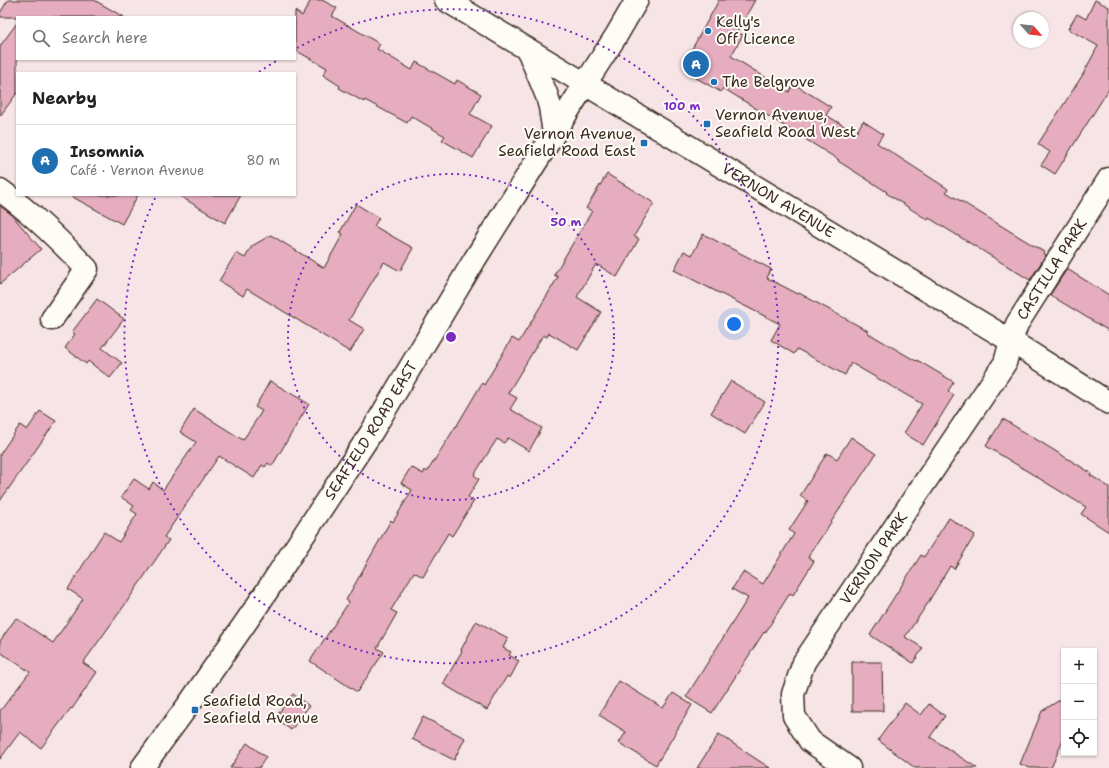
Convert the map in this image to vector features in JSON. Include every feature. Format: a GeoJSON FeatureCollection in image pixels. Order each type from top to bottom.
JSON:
{"type":"FeatureCollection","features":[{"type":"Feature","properties":{"kind":"street","name":"VERNON AVENUE"},"geometry":{"type":"LineString","coordinates":[[446,0],[1011,341],[1109,403]]}},
{"type":"Feature","properties":{"kind":"street","name":"SEAFIELD ROAD EAST"},"geometry":{"type":"LineString","coordinates":[[142,768],[189,704],[257,606],[371,433],[475,259],[616,36],[637,0]]}},
{"type":"Feature","properties":{"kind":"street"},"geometry":{"type":"LineString","coordinates":[[528,50],[547,96],[554,134]]}},
{"type":"Feature","properties":{"kind":"street","name":"CASTILLA PARK"},"geometry":{"type":"LineString","coordinates":[[1011,341],[1017,324],[1109,179]]}},
{"type":"Feature","properties":{"kind":"street"},"geometry":{"type":"LineString","coordinates":[[0,190],[45,226],[87,269],[52,319]]}},
{"type":"Feature","properties":{"kind":"street","name":"VERNON PARK"},"geometry":{"type":"LineString","coordinates":[[849,768],[810,740],[794,716],[792,694],[804,662],[1005,363],[1011,341]]}},
{"type":"Feature","properties":{"kind":"building"},"geometry":{"type":"Polygon","coordinates":[[[8,0],[94,0],[122,16],[0,17],[0,13],[8,0]]]}},
{"type":"Feature","properties":{"kind":"building"},"geometry":{"type":"Polygon","coordinates":[[[311,0],[322,0],[337,8],[332,16],[380,44],[377,49],[412,70],[416,62],[455,84],[457,80],[481,94],[470,114],[492,126],[473,158],[442,140],[445,136],[411,116],[407,123],[365,100],[364,102],[339,88],[340,86],[323,75],[327,68],[296,51],[295,11],[302,16],[311,0]]]}},
{"type":"Feature","properties":{"kind":"building"},"geometry":{"type":"Polygon","coordinates":[[[719,0],[755,0],[737,32],[743,35],[731,56],[789,92],[794,84],[831,107],[826,115],[856,133],[863,121],[883,134],[877,143],[948,189],[946,192],[1044,252],[1043,254],[1046,255],[1030,280],[929,218],[928,220],[838,161],[839,160],[723,88],[721,92],[691,75],[687,58],[719,0]]]}},
{"type":"Feature","properties":{"kind":"building"},"geometry":{"type":"Polygon","coordinates":[[[1095,0],[1109,7],[1109,89],[1055,174],[1041,165],[1050,152],[1038,144],[1082,76],[1098,46],[1068,29],[1077,14],[1086,19],[1095,0]]]}},
{"type":"Feature","properties":{"kind":"building"},"geometry":{"type":"Polygon","coordinates":[[[16,24],[16,94],[0,116],[0,46],[16,24]]]}},
{"type":"Feature","properties":{"kind":"building"},"geometry":{"type":"Polygon","coordinates":[[[607,174],[654,203],[634,236],[639,239],[617,277],[596,264],[577,297],[601,312],[578,350],[549,333],[547,337],[543,335],[508,393],[517,398],[510,409],[542,428],[529,451],[508,438],[504,443],[497,439],[474,475],[479,479],[468,497],[474,501],[452,536],[448,533],[423,577],[414,572],[391,610],[397,613],[377,648],[384,652],[357,692],[310,661],[349,602],[346,600],[391,520],[393,522],[412,490],[401,483],[411,467],[423,474],[425,470],[427,472],[482,383],[484,385],[512,338],[519,342],[558,277],[554,275],[592,211],[586,208],[607,174]]]}},
{"type":"Feature","properties":{"kind":"building"},"geometry":{"type":"Polygon","coordinates":[[[71,196],[137,196],[122,224],[71,196]]]}},
{"type":"Feature","properties":{"kind":"building"},"geometry":{"type":"Polygon","coordinates":[[[180,196],[240,196],[225,223],[180,196]]]}},
{"type":"Feature","properties":{"kind":"building"},"geometry":{"type":"Polygon","coordinates":[[[356,204],[379,218],[374,226],[413,248],[400,271],[384,262],[349,320],[364,329],[350,352],[247,289],[243,296],[219,281],[236,253],[245,258],[252,246],[271,235],[324,268],[343,234],[340,232],[356,204]]]}},
{"type":"Feature","properties":{"kind":"building"},"geometry":{"type":"Polygon","coordinates":[[[0,206],[11,214],[41,249],[0,284],[0,206]]]}},
{"type":"Feature","properties":{"kind":"building"},"geometry":{"type":"Polygon","coordinates":[[[703,234],[771,269],[767,278],[798,294],[799,293],[868,331],[868,333],[954,382],[948,391],[954,395],[923,445],[904,433],[922,404],[851,363],[845,375],[797,349],[794,354],[771,340],[780,324],[674,270],[684,251],[692,255],[703,234]]]}},
{"type":"Feature","properties":{"kind":"building"},"geometry":{"type":"Polygon","coordinates":[[[1067,269],[1109,295],[1109,331],[1050,295],[1067,269]]]}},
{"type":"Feature","properties":{"kind":"building"},"geometry":{"type":"Polygon","coordinates":[[[97,299],[124,319],[102,348],[122,363],[110,378],[88,361],[86,364],[65,348],[75,334],[72,332],[97,299]]]}},
{"type":"Feature","properties":{"kind":"building"},"geometry":{"type":"Polygon","coordinates":[[[270,381],[309,404],[272,466],[268,463],[265,467],[262,465],[254,478],[219,456],[164,537],[169,540],[83,663],[97,672],[72,709],[71,708],[41,748],[20,732],[0,759],[0,711],[30,672],[0,652],[0,641],[16,618],[53,643],[83,599],[68,589],[104,532],[119,542],[137,514],[131,510],[134,506],[121,497],[134,479],[149,489],[153,482],[163,490],[196,442],[180,432],[194,409],[243,440],[262,411],[255,407],[270,381]]]}},
{"type":"Feature","properties":{"kind":"building"},"geometry":{"type":"Polygon","coordinates":[[[731,381],[765,402],[745,434],[711,413],[731,381]]]}},
{"type":"Feature","properties":{"kind":"building"},"geometry":{"type":"Polygon","coordinates":[[[40,411],[56,421],[0,501],[0,454],[20,425],[27,430],[40,411]]]}},
{"type":"Feature","properties":{"kind":"building"},"geometry":{"type":"Polygon","coordinates":[[[1003,419],[1091,473],[1090,475],[1109,487],[1109,532],[1081,514],[1086,507],[986,446],[1003,419]]]}},
{"type":"Feature","properties":{"kind":"building"},"geometry":{"type":"Polygon","coordinates":[[[851,437],[876,454],[808,557],[814,561],[793,595],[790,593],[712,713],[686,697],[748,598],[732,589],[743,572],[763,584],[794,534],[789,530],[808,501],[800,496],[827,453],[837,459],[851,437]]]}},
{"type":"Feature","properties":{"kind":"building"},"geometry":{"type":"Polygon","coordinates":[[[949,518],[975,535],[954,569],[950,566],[905,637],[923,648],[913,663],[870,635],[921,555],[924,557],[949,518]]]}},
{"type":"Feature","properties":{"kind":"building"},"geometry":{"type":"Polygon","coordinates":[[[476,621],[508,638],[503,648],[511,652],[509,655],[519,661],[510,678],[507,676],[487,710],[443,684],[462,651],[461,650],[476,621]]]}},
{"type":"Feature","properties":{"kind":"building"},"geometry":{"type":"Polygon","coordinates":[[[852,662],[882,662],[883,711],[852,711],[852,662]]]}},
{"type":"Feature","properties":{"kind":"building"},"geometry":{"type":"Polygon","coordinates":[[[619,681],[663,708],[673,693],[692,705],[656,765],[619,743],[626,732],[599,715],[619,681]]]}},
{"type":"Feature","properties":{"kind":"building"},"geometry":{"type":"Polygon","coordinates":[[[293,694],[309,706],[291,730],[275,718],[293,694]]]}},
{"type":"Feature","properties":{"kind":"building"},"geometry":{"type":"Polygon","coordinates":[[[1061,699],[1061,745],[1051,768],[1030,768],[1020,764],[1042,711],[1061,699]]]}},
{"type":"Feature","properties":{"kind":"building"},"geometry":{"type":"Polygon","coordinates":[[[905,703],[921,715],[929,704],[945,716],[930,737],[977,768],[915,768],[878,740],[905,703]]]}},
{"type":"Feature","properties":{"kind":"building"},"geometry":{"type":"Polygon","coordinates":[[[423,717],[465,738],[454,760],[412,739],[423,717]]]}},
{"type":"Feature","properties":{"kind":"building"},"geometry":{"type":"Polygon","coordinates":[[[719,734],[744,751],[770,768],[697,768],[719,734]]]}},
{"type":"Feature","properties":{"kind":"building"},"geometry":{"type":"Polygon","coordinates":[[[247,743],[266,757],[259,768],[230,768],[247,743]]]}},
{"type":"Feature","properties":{"kind":"place","name":"Kelly's Off Licence"},"geometry":{"type":"Point","coordinates":[708,31]}},
{"type":"Feature","properties":{"kind":"place","name":"Insomnia"},"geometry":{"type":"Point","coordinates":[696,64]}},
{"type":"Feature","properties":{"kind":"place","name":"The Belgrove"},"geometry":{"type":"Point","coordinates":[714,82]}},
{"type":"Feature","properties":{"kind":"place","name":"Vernon Avenue, Seafield Road West"},"geometry":{"type":"Point","coordinates":[707,124]}},
{"type":"Feature","properties":{"kind":"place","name":"Vernon Avenue, Seafield Road East"},"geometry":{"type":"Point","coordinates":[644,143]}},
{"type":"Feature","properties":{"kind":"place","name":"Seafield Road, Seafield Avenue"},"geometry":{"type":"Point","coordinates":[195,710]}}]}
